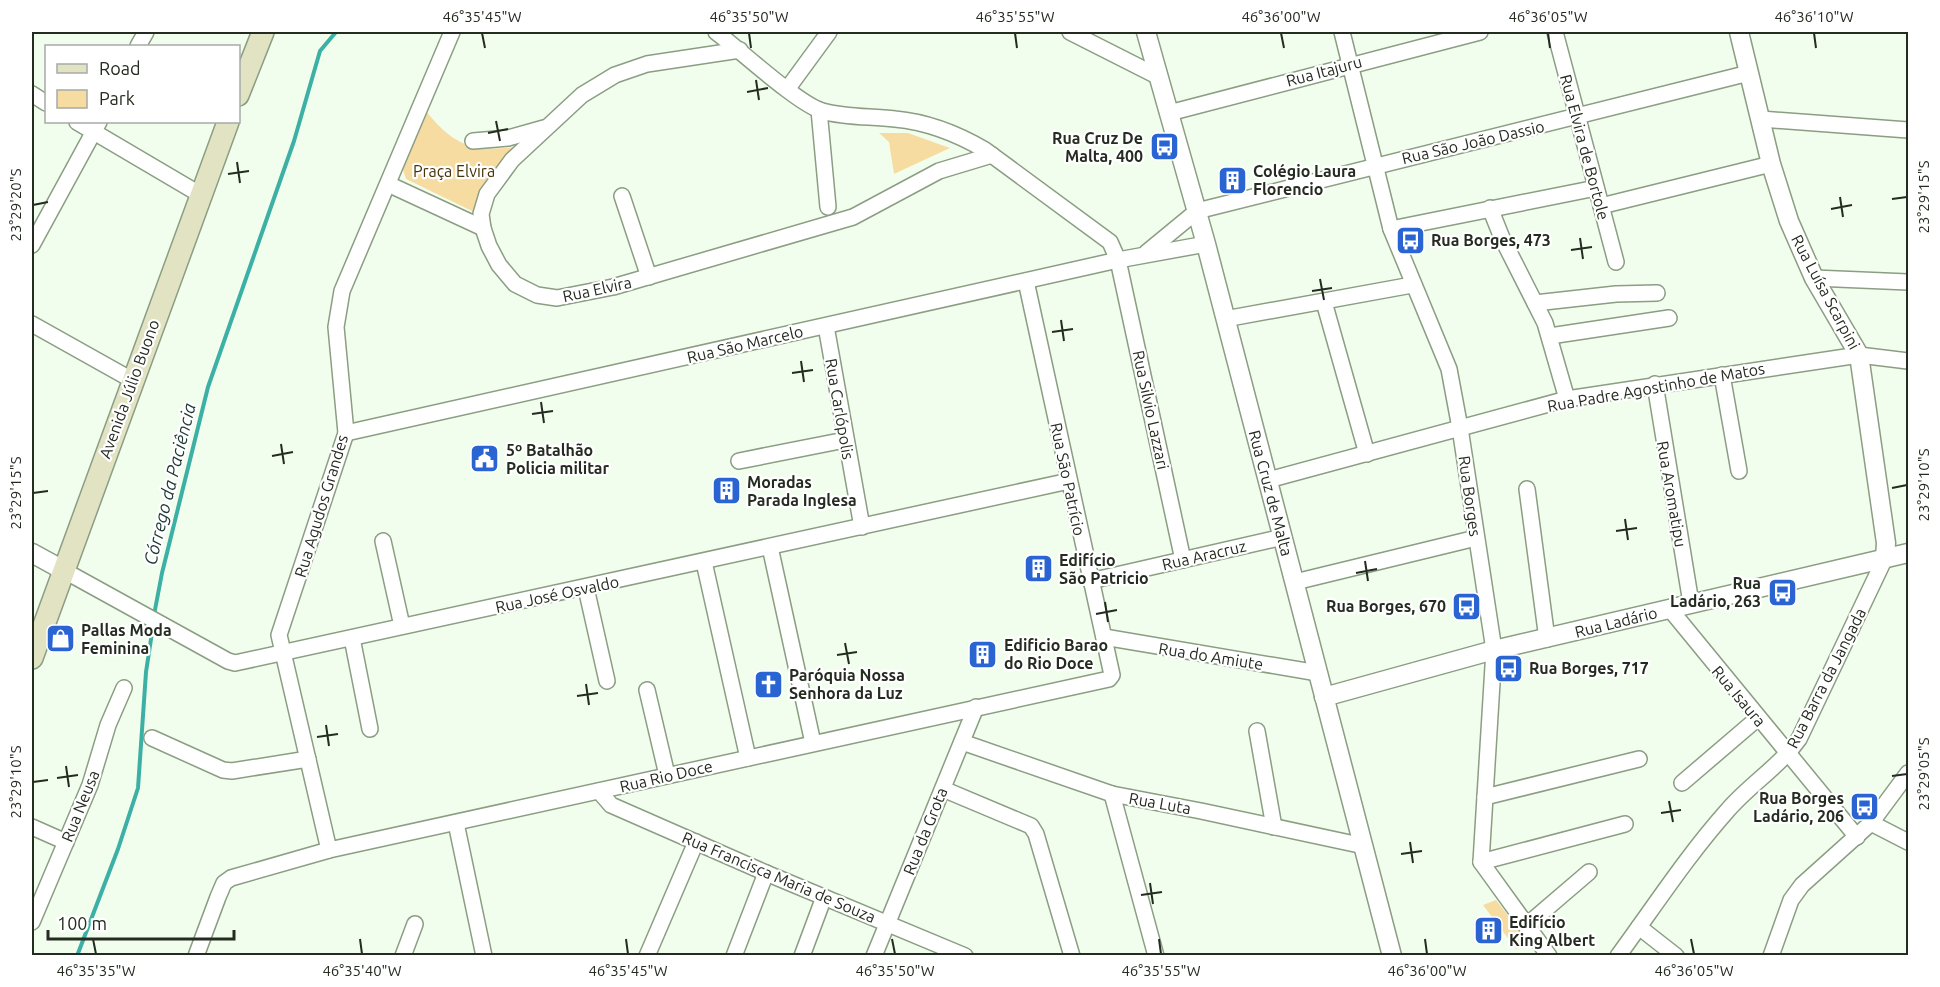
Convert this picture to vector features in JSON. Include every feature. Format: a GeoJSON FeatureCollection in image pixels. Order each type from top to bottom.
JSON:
{"type":"FeatureCollection","features":[{"type":"Feature","properties":{"kind":"main road"},"geometry":{"type":"LineString","coordinates":[[240,90],[263,32]]}},
{"type":"Feature","properties":{"kind":"main road","name":"Avenida Júlio Buono"},"geometry":{"type":"LineString","coordinates":[[32,657],[228,123]]}},
{"type":"Feature","properties":{"kind":"street","name":"Rua Agudos Grandes"},"geometry":{"type":"LineString","coordinates":[[329,850],[279,635],[346,432],[336,327],[342,291],[452,32]]}},
{"type":"Feature","properties":{"kind":"street"},"geometry":{"type":"LineString","coordinates":[[716,32],[819,110],[848,116],[895,119],[936,126],[966,139],[992,155],[1110,242],[1118,260]]}},
{"type":"Feature","properties":{"kind":"street"},"geometry":{"type":"LineString","coordinates":[[788,88],[829,32]]}},
{"type":"Feature","properties":{"kind":"street"},"geometry":{"type":"LineString","coordinates":[[1070,32],[1157,76]]}},
{"type":"Feature","properties":{"kind":"street","name":"Rua Cruz de Malta"},"geometry":{"type":"LineString","coordinates":[[1146,32],[1206,244],[1392,956]]}},
{"type":"Feature","properties":{"kind":"street","name":"Rua Borges"},"geometry":{"type":"LineString","coordinates":[[1341,32],[1391,230],[1449,369],[1460,428],[1494,650],[1481,862]]}},
{"type":"Feature","properties":{"kind":"street","name":"Rua Itajuru"},"geometry":{"type":"LineString","coordinates":[[1169,113],[1349,64],[1480,32]]}},
{"type":"Feature","properties":{"kind":"street","name":"Rua Elvira de Bortole"},"geometry":{"type":"LineString","coordinates":[[1555,32],[1616,261]]}},
{"type":"Feature","properties":{"kind":"street","name":"Rua Luísa Scarpini"},"geometry":{"type":"LineString","coordinates":[[1739,32],[1771,164],[1789,221],[1814,278],[1859,355],[1886,543],[1885,558]]}},
{"type":"Feature","properties":{"kind":"street","name":"Rua Elvira"},"geometry":{"type":"LineString","coordinates":[[740,50],[647,64],[622,71],[582,95],[512,160],[487,194],[481,214],[483,228],[499,265],[515,284],[537,295],[557,298],[582,295],[649,278],[853,217],[939,171],[992,155]]}},
{"type":"Feature","properties":{"kind":"street","name":"Rua São João Dassio"},"geometry":{"type":"LineString","coordinates":[[1197,211],[1577,118],[1749,73]]}},
{"type":"Feature","properties":{"kind":"street"},"geometry":{"type":"LineString","coordinates":[[32,94],[45,102]]}},
{"type":"Feature","properties":{"kind":"street"},"geometry":{"type":"LineString","coordinates":[[819,110],[828,207]]}},
{"type":"Feature","properties":{"kind":"street"},"geometry":{"type":"LineString","coordinates":[[1761,119],[1908,130]]}},
{"type":"Feature","properties":{"kind":"street"},"geometry":{"type":"LineString","coordinates":[[81,123],[96,127],[201,195]]}},
{"type":"Feature","properties":{"kind":"street"},"geometry":{"type":"LineString","coordinates":[[32,245],[96,127]]}},
{"type":"Feature","properties":{"kind":"street"},"geometry":{"type":"LineString","coordinates":[[473,141],[508,138],[544,128]]}},
{"type":"Feature","properties":{"kind":"street"},"geometry":{"type":"LineString","coordinates":[[1601,206],[1771,164]]}},
{"type":"Feature","properties":{"kind":"street"},"geometry":{"type":"LineString","coordinates":[[388,184],[483,228]]}},
{"type":"Feature","properties":{"kind":"street"},"geometry":{"type":"LineString","coordinates":[[1391,230],[1596,188]]}},
{"type":"Feature","properties":{"kind":"street"},"geometry":{"type":"LineString","coordinates":[[622,196],[649,278]]}},
{"type":"Feature","properties":{"kind":"street"},"geometry":{"type":"LineString","coordinates":[[1490,208],[1502,238],[1536,303],[1550,336],[1567,399]]}},
{"type":"Feature","properties":{"kind":"street","name":"Rua São Marcelo"},"geometry":{"type":"LineString","coordinates":[[1143,255],[1197,211]]}},
{"type":"Feature","properties":{"kind":"street","name":"Rua São Marcelo"},"geometry":{"type":"LineString","coordinates":[[346,432],[1118,260],[1206,244]]}},
{"type":"Feature","properties":{"kind":"street","name":"Rua Silvio Lazzari"},"geometry":{"type":"LineString","coordinates":[[1118,260],[1183,560]]}},
{"type":"Feature","properties":{"kind":"street"},"geometry":{"type":"LineString","coordinates":[[1814,278],[1908,282]]}},
{"type":"Feature","properties":{"kind":"street","name":"Rua São Patrício"},"geometry":{"type":"LineString","coordinates":[[1026,281],[1111,677]]}},
{"type":"Feature","properties":{"kind":"street"},"geometry":{"type":"LineString","coordinates":[[1225,319],[1412,285]]}},
{"type":"Feature","properties":{"kind":"street"},"geometry":{"type":"LineString","coordinates":[[1536,303],[1616,294],[1657,293]]}},
{"type":"Feature","properties":{"kind":"street"},"geometry":{"type":"LineString","coordinates":[[1324,302],[1367,454]]}},
{"type":"Feature","properties":{"kind":"street"},"geometry":{"type":"LineString","coordinates":[[1550,336],[1669,318]]}},
{"type":"Feature","properties":{"kind":"street"},"geometry":{"type":"LineString","coordinates":[[32,324],[132,380]]}},
{"type":"Feature","properties":{"kind":"street","name":"Rua Carlópolis"},"geometry":{"type":"LineString","coordinates":[[826,326],[862,527]]}},
{"type":"Feature","properties":{"kind":"street","name":"Rua Padre Agostinho de Matos"},"geometry":{"type":"LineString","coordinates":[[1268,480],[1567,399],[1859,355],[1908,361]]}},
{"type":"Feature","properties":{"kind":"street"},"geometry":{"type":"LineString","coordinates":[[1722,375],[1739,471]]}},
{"type":"Feature","properties":{"kind":"street","name":"Rua Aromatipu"},"geometry":{"type":"LineString","coordinates":[[1655,384],[1691,603]]}},
{"type":"Feature","properties":{"kind":"street"},"geometry":{"type":"LineString","coordinates":[[739,462],[845,440]]}},
{"type":"Feature","properties":{"kind":"street","name":"Rua José Osvaldo"},"geometry":{"type":"LineString","coordinates":[[63,570],[144,616],[235,663],[1069,481]]}},
{"type":"Feature","properties":{"kind":"street"},"geometry":{"type":"LineString","coordinates":[[1527,489],[1547,639]]}},
{"type":"Feature","properties":{"kind":"street","name":"Rua Aracruz"},"geometry":{"type":"LineString","coordinates":[[1090,581],[1283,537]]}},
{"type":"Feature","properties":{"kind":"street"},"geometry":{"type":"LineString","coordinates":[[1295,582],[1476,538]]}},
{"type":"Feature","properties":{"kind":"street"},"geometry":{"type":"LineString","coordinates":[[383,542],[402,627]]}},
{"type":"Feature","properties":{"kind":"street"},"geometry":{"type":"LineString","coordinates":[[770,547],[813,743]]}},
{"type":"Feature","properties":{"kind":"street"},"geometry":{"type":"LineString","coordinates":[[32,553],[63,570]]}},
{"type":"Feature","properties":{"kind":"street","name":"Rua Ladário"},"geometry":{"type":"LineString","coordinates":[[1324,697],[1494,650],[1908,553]]}},
{"type":"Feature","properties":{"kind":"street","name":"Rua Barra da Jangada"},"geometry":{"type":"LineString","coordinates":[[1618,956],[1696,845],[1730,807],[1788,753],[1799,739],[1885,558]]}},
{"type":"Feature","properties":{"kind":"street"},"geometry":{"type":"LineString","coordinates":[[704,562],[748,758]]}},
{"type":"Feature","properties":{"kind":"street"},"geometry":{"type":"LineString","coordinates":[[586,588],[607,681]]}},
{"type":"Feature","properties":{"kind":"street","name":"Rua Isaura"},"geometry":{"type":"LineString","coordinates":[[1669,608],[1857,837]]}},
{"type":"Feature","properties":{"kind":"street","name":"Rua do Amiute"},"geometry":{"type":"LineString","coordinates":[[1104,637],[1318,673]]}},
{"type":"Feature","properties":{"kind":"street"},"geometry":{"type":"LineString","coordinates":[[352,638],[370,729]]}},
{"type":"Feature","properties":{"kind":"street","name":"Rua Rio Doce"},"geometry":{"type":"LineString","coordinates":[[196,956],[224,883],[242,872],[329,850],[1111,677]]}},
{"type":"Feature","properties":{"kind":"street","name":"Rua Neusa"},"geometry":{"type":"LineString","coordinates":[[32,922],[90,785],[108,725],[124,688]]}},
{"type":"Feature","properties":{"kind":"street"},"geometry":{"type":"LineString","coordinates":[[647,690],[667,775]]}},
{"type":"Feature","properties":{"kind":"street","name":"Rua da Grota"},"geometry":{"type":"LineString","coordinates":[[874,956],[976,707]]}},
{"type":"Feature","properties":{"kind":"street"},"geometry":{"type":"LineString","coordinates":[[1682,783],[1758,718]]}},
{"type":"Feature","properties":{"kind":"street"},"geometry":{"type":"LineString","coordinates":[[1257,731],[1274,827]]}},
{"type":"Feature","properties":{"kind":"street"},"geometry":{"type":"LineString","coordinates":[[152,738],[223,770],[232,771],[308,759]]}},
{"type":"Feature","properties":{"kind":"street","name":"Rua Luta"},"geometry":{"type":"LineString","coordinates":[[962,742],[1112,794],[1364,846]]}},
{"type":"Feature","properties":{"kind":"street"},"geometry":{"type":"LineString","coordinates":[[1485,797],[1639,759]]}},
{"type":"Feature","properties":{"kind":"street"},"geometry":{"type":"LineString","coordinates":[[1772,956],[1791,900],[1829,859],[1871,823],[1908,773]]}},
{"type":"Feature","properties":{"kind":"street"},"geometry":{"type":"LineString","coordinates":[[943,789],[1031,826],[1036,834],[1072,956]]}},
{"type":"Feature","properties":{"kind":"street","name":"Rua Francisca Maria de Souza"},"geometry":{"type":"LineString","coordinates":[[599,791],[611,805],[965,956]]}},
{"type":"Feature","properties":{"kind":"street"},"geometry":{"type":"LineString","coordinates":[[1112,794],[1156,956]]}},
{"type":"Feature","properties":{"kind":"street"},"geometry":{"type":"LineString","coordinates":[[456,823],[484,956]]}},
{"type":"Feature","properties":{"kind":"street"},"geometry":{"type":"LineString","coordinates":[[1871,823],[1908,842]]}},
{"type":"Feature","properties":{"kind":"street"},"geometry":{"type":"LineString","coordinates":[[1549,956],[1481,862],[1624,824]]}},
{"type":"Feature","properties":{"kind":"street"},"geometry":{"type":"LineString","coordinates":[[32,827],[66,842]]}},
{"type":"Feature","properties":{"kind":"street"},"geometry":{"type":"LineString","coordinates":[[647,956],[696,842]]}},
{"type":"Feature","properties":{"kind":"street"},"geometry":{"type":"LineString","coordinates":[[1526,926],[1589,872]]}},
{"type":"Feature","properties":{"kind":"street"},"geometry":{"type":"LineString","coordinates":[[734,956],[766,873]]}},
{"type":"Feature","properties":{"kind":"street"},"geometry":{"type":"LineString","coordinates":[[801,956],[825,897]]}},
{"type":"Feature","properties":{"kind":"street"},"geometry":{"type":"LineString","coordinates":[[403,956],[415,924]]}},
{"type":"Feature","properties":{"kind":"street"},"geometry":{"type":"LineString","coordinates":[[1639,927],[1676,956]]}},
{"type":"Feature","properties":{"kind":"green space","name":"Praça Elvira"},"geometry":{"type":"Polygon","coordinates":[[[426,111],[445,132],[464,144],[487,148],[515,147],[490,177],[474,212],[406,179],[403,170],[426,111]]]}},
{"type":"Feature","properties":{"kind":"green space"},"geometry":{"type":"Polygon","coordinates":[[[879,133],[908,133],[950,148],[894,174],[889,142],[879,133]]]}},
{"type":"Feature","properties":{"kind":"green space"},"geometry":{"type":"Polygon","coordinates":[[[1496,900],[1530,944],[1516,949],[1483,905],[1496,900]]]}},
{"type":"Feature","properties":{"kind":"waterway","name":"Córrego da Paciência"},"geometry":{"type":"LineString","coordinates":[[154,615],[162,573],[208,387],[294,141],[320,51],[336,32]]}},
{"type":"Feature","properties":{"kind":"waterway","name":"Córrego da Paciência"},"geometry":{"type":"LineString","coordinates":[[77,956],[118,849],[138,788],[146,672],[153,626]]}},
{"type":"Feature","properties":{"kind":"place","name":"Rua Cruz De Malta, 400"},"geometry":{"type":"Point","coordinates":[1164,147]}},
{"type":"Feature","properties":{"kind":"place","name":"Colégio Laura Florencio"},"geometry":{"type":"Point","coordinates":[1232,180]}},
{"type":"Feature","properties":{"kind":"place","name":"Rua Borges, 473"},"geometry":{"type":"Point","coordinates":[1410,240]}},
{"type":"Feature","properties":{"kind":"place","name":"5º Batalhão Policia militar"},"geometry":{"type":"Point","coordinates":[485,459]}},
{"type":"Feature","properties":{"kind":"place","name":"Moradas Parada Inglesa"},"geometry":{"type":"Point","coordinates":[726,491]}},
{"type":"Feature","properties":{"kind":"place","name":"Edifício São Patricio"},"geometry":{"type":"Point","coordinates":[1038,569]}},
{"type":"Feature","properties":{"kind":"place","name":"Rua Ladário, 263"},"geometry":{"type":"Point","coordinates":[1782,592]}},
{"type":"Feature","properties":{"kind":"place","name":"Rua Borges, 670"},"geometry":{"type":"Point","coordinates":[1467,606]}},
{"type":"Feature","properties":{"kind":"place","name":"Pallas Moda Feminina"},"geometry":{"type":"Point","coordinates":[60,639]}},
{"type":"Feature","properties":{"kind":"place","name":"Edificio Barao do Rio Doce"},"geometry":{"type":"Point","coordinates":[983,654]}},
{"type":"Feature","properties":{"kind":"place","name":"Rua Borges, 717"},"geometry":{"type":"Point","coordinates":[1508,668]}},
{"type":"Feature","properties":{"kind":"place","name":"Paróquia Nossa Senhora da Luz"},"geometry":{"type":"Point","coordinates":[768,684]}},
{"type":"Feature","properties":{"kind":"place","name":"Rua Borges Ladário, 206"},"geometry":{"type":"Point","coordinates":[1865,807]}},
{"type":"Feature","properties":{"kind":"place","name":"Edifício King Albert"},"geometry":{"type":"Point","coordinates":[1488,931]}}]}
